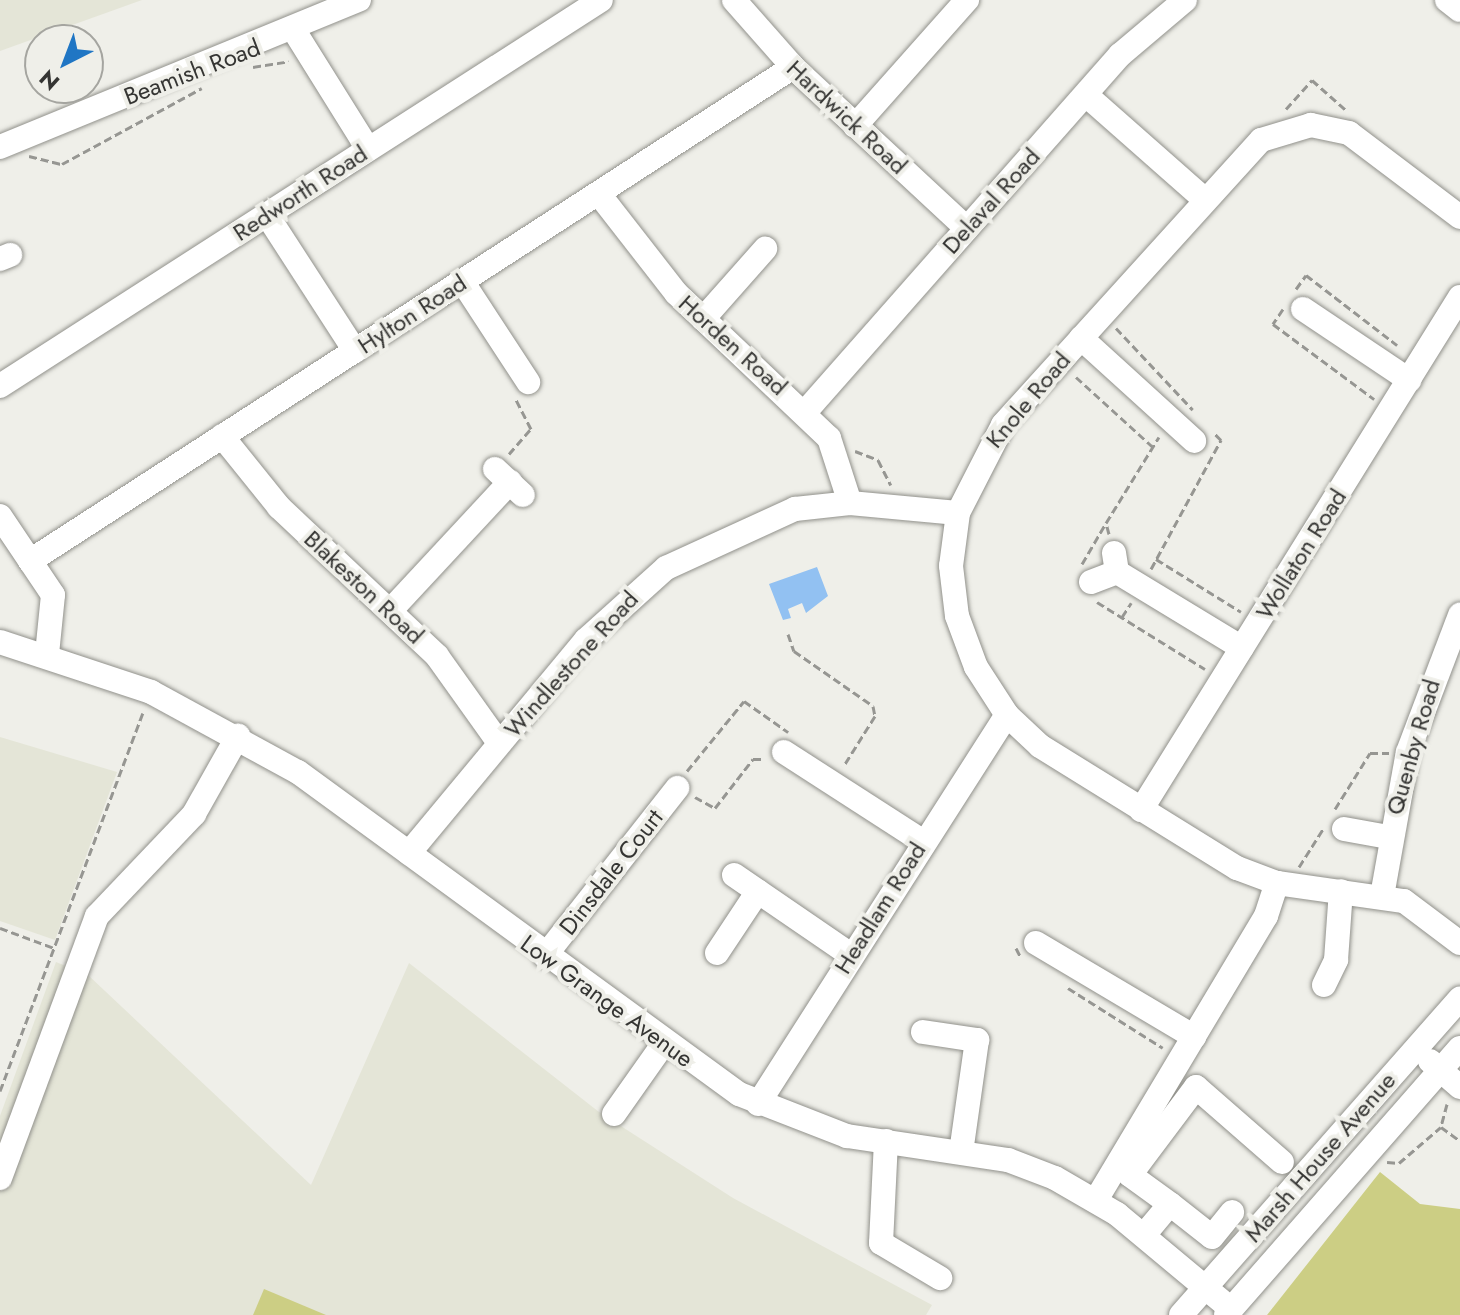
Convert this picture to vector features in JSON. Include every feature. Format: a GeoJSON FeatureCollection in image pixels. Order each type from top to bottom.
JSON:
{"type":"FeatureCollection","features":[{"type":"Feature","properties":{"kind":"street","name":"Beamish Road"},"geometry":{"type":"LineString","coordinates":[[10,143],[301,42],[359,0]]}},
{"type":"Feature","properties":{"kind":"street","name":"Redworth Road"},"geometry":{"type":"LineString","coordinates":[[0,386],[601,0]]}},
{"type":"Feature","properties":{"kind":"street","name":"Hardwick Road"},"geometry":{"type":"LineString","coordinates":[[734,0],[793,67],[966,228]]}},
{"type":"Feature","properties":{"kind":"street"},"geometry":{"type":"LineString","coordinates":[[855,126],[967,0]]}},
{"type":"Feature","properties":{"kind":"street","name":"Delaval Road"},"geometry":{"type":"LineString","coordinates":[[806,411],[1146,28],[1185,0]]}},
{"type":"Feature","properties":{"kind":"street"},"geometry":{"type":"LineString","coordinates":[[1447,0],[1460,10]]}},
{"type":"Feature","properties":{"kind":"street"},"geometry":{"type":"LineString","coordinates":[[301,42],[368,149]]}},
{"type":"Feature","properties":{"kind":"street","name":"Hylton Road"},"geometry":{"type":"LineString","coordinates":[[30,561],[793,67]]}},
{"type":"Feature","properties":{"kind":"street"},"geometry":{"type":"LineString","coordinates":[[1086,95],[1204,199]]}},
{"type":"Feature","properties":{"kind":"street","name":"Knole Road"},"geometry":{"type":"LineString","coordinates":[[1456,204],[1349,133],[1311,125],[1261,140],[1204,199],[1059,362],[981,458],[958,513],[951,566],[957,616],[976,667],[1007,715],[1040,746],[1237,868],[1283,884],[1382,896],[1418,907],[1460,943]]}},
{"type":"Feature","properties":{"kind":"street","name":"Horden Road"},"geometry":{"type":"LineString","coordinates":[[599,194],[703,319],[806,411],[833,444],[850,503]]}},
{"type":"Feature","properties":{"kind":"street"},"geometry":{"type":"LineString","coordinates":[[267,215],[355,351]]}},
{"type":"Feature","properties":{"kind":"street"},"geometry":{"type":"LineString","coordinates":[[703,319],[764,249]]}},
{"type":"Feature","properties":{"kind":"street"},"geometry":{"type":"LineString","coordinates":[[462,281],[532,379]]}},
{"type":"Feature","properties":{"kind":"street","name":"Wollaton Road"},"geometry":{"type":"LineString","coordinates":[[1141,810],[1460,297]]}},
{"type":"Feature","properties":{"kind":"street"},"geometry":{"type":"LineString","coordinates":[[1301,299],[1409,380]]}},
{"type":"Feature","properties":{"kind":"street"},"geometry":{"type":"LineString","coordinates":[[1081,338],[1171,418],[1201,429]]}},
{"type":"Feature","properties":{"kind":"street","name":"Blakeston Road"},"geometry":{"type":"LineString","coordinates":[[222,436],[279,507],[391,610],[451,672],[499,743]]}},
{"type":"Feature","properties":{"kind":"street"},"geometry":{"type":"LineString","coordinates":[[391,610],[510,482]]}},
{"type":"Feature","properties":{"kind":"street","name":"Windlestone Road"},"geometry":{"type":"LineString","coordinates":[[409,853],[611,613],[666,568],[765,520],[850,503],[958,513]]}},
{"type":"Feature","properties":{"kind":"street"},"geometry":{"type":"LineString","coordinates":[[0,516],[53,595],[47,654]]}},
{"type":"Feature","properties":{"kind":"street"},"geometry":{"type":"LineString","coordinates":[[1084,582],[1116,563],[1141,586],[1242,648]]}},
{"type":"Feature","properties":{"kind":"street","name":"Quenby Road"},"geometry":{"type":"LineString","coordinates":[[1382,896],[1388,837],[1408,752],[1460,615]]}},
{"type":"Feature","properties":{"kind":"street","name":"Low Grange Avenue"},"geometry":{"type":"LineString","coordinates":[[0,642],[47,654],[151,692],[238,736],[409,853],[664,1043],[758,1104],[847,1136],[1008,1160],[1096,1200],[1206,1287],[1228,1312]]}},
{"type":"Feature","properties":{"kind":"street","name":"Headlam Road"},"geometry":{"type":"LineString","coordinates":[[758,1104],[922,841],[1007,715]]}},
{"type":"Feature","properties":{"kind":"street"},"geometry":{"type":"LineString","coordinates":[[0,1178],[97,916],[194,814],[238,736]]}},
{"type":"Feature","properties":{"kind":"street"},"geometry":{"type":"LineString","coordinates":[[780,749],[922,841]]}},
{"type":"Feature","properties":{"kind":"street","name":"Dinsdale Court"},"geometry":{"type":"LineString","coordinates":[[545,956],[677,788]]}},
{"type":"Feature","properties":{"kind":"street","name":"Quenby Road"},"geometry":{"type":"LineString","coordinates":[[1344,829],[1388,837]]}},
{"type":"Feature","properties":{"kind":"street"},"geometry":{"type":"LineString","coordinates":[[734,875],[851,955]]}},
{"type":"Feature","properties":{"kind":"street"},"geometry":{"type":"LineString","coordinates":[[1096,1200],[1283,884]]}},
{"type":"Feature","properties":{"kind":"street"},"geometry":{"type":"LineString","coordinates":[[717,953],[758,891]]}},
{"type":"Feature","properties":{"kind":"street"},"geometry":{"type":"LineString","coordinates":[[1324,985],[1336,960],[1341,891]]}},
{"type":"Feature","properties":{"kind":"street"},"geometry":{"type":"LineString","coordinates":[[1036,943],[1194,1037]]}},
{"type":"Feature","properties":{"kind":"street","name":"Marsh House Avenue"},"geometry":{"type":"LineString","coordinates":[[1181,1315],[1460,999]]}},
{"type":"Feature","properties":{"kind":"street"},"geometry":{"type":"LineString","coordinates":[[923,1032],[977,1040],[961,1152]]}},
{"type":"Feature","properties":{"kind":"street"},"geometry":{"type":"LineString","coordinates":[[614,1114],[664,1043]]}},
{"type":"Feature","properties":{"kind":"street"},"geometry":{"type":"LineString","coordinates":[[1416,1048],[1451,1080]]}},
{"type":"Feature","properties":{"kind":"street","name":"Marsh House Avenue"},"geometry":{"type":"LineString","coordinates":[[1228,1312],[1370,1152],[1451,1080],[1460,1048]]}},
{"type":"Feature","properties":{"kind":"street"},"geometry":{"type":"LineString","coordinates":[[1232,1212],[1212,1237],[1130,1175],[1196,1087],[1282,1162]]}},
{"type":"Feature","properties":{"kind":"street"},"geometry":{"type":"LineString","coordinates":[[886,1141],[881,1243],[940,1278]]}},
{"type":"Feature","properties":{"kind":"street"},"geometry":{"type":"LineString","coordinates":[[1144,1235],[1170,1204]]}},
{"type":"Feature","properties":{"kind":"path"},"geometry":{"type":"LineString","coordinates":[[238,70],[301,42]]}},
{"type":"Feature","properties":{"kind":"path"},"geometry":{"type":"LineString","coordinates":[[10,143],[35,163],[62,164],[211,83]]}},
{"type":"Feature","properties":{"kind":"path"},"geometry":{"type":"LineString","coordinates":[[1103,313],[1201,429],[1221,440],[1122,617]]}},
{"type":"Feature","properties":{"kind":"path"},"geometry":{"type":"LineString","coordinates":[[1059,362],[1153,447]]}},
{"type":"Feature","properties":{"kind":"path"},"geometry":{"type":"LineString","coordinates":[[510,482],[531,429],[513,394],[532,379]]}},
{"type":"Feature","properties":{"kind":"path"},"geometry":{"type":"LineString","coordinates":[[1171,418],[1106,523],[1084,582],[1122,617],[1222,680]]}},
{"type":"Feature","properties":{"kind":"path"},"geometry":{"type":"LineString","coordinates":[[833,444],[878,460],[892,486]]}},
{"type":"Feature","properties":{"kind":"path"},"geometry":{"type":"LineString","coordinates":[[1106,523],[1116,563]]}},
{"type":"Feature","properties":{"kind":"path"},"geometry":{"type":"LineString","coordinates":[[1156,559],[1258,622]]}},
{"type":"Feature","properties":{"kind":"path"},"geometry":{"type":"LineString","coordinates":[[788,634],[794,651],[873,706],[875,716],[832,783]]}},
{"type":"Feature","properties":{"kind":"path"},"geometry":{"type":"LineString","coordinates":[[0,1091],[151,692]]}},
{"type":"Feature","properties":{"kind":"path"},"geometry":{"type":"LineString","coordinates":[[744,701],[788,731],[780,749],[753,759],[715,808],[698,796],[677,788],[744,701]]}},
{"type":"Feature","properties":{"kind":"path"},"geometry":{"type":"LineString","coordinates":[[1283,884],[1370,753],[1408,752]]}},
{"type":"Feature","properties":{"kind":"path"},"geometry":{"type":"LineString","coordinates":[[0,928],[54,948]]}},
{"type":"Feature","properties":{"kind":"path"},"geometry":{"type":"LineString","coordinates":[[1370,1152],[1399,1163],[1441,1127],[1447,1105],[1440,1096],[1451,1080]]}},
{"type":"Feature","properties":{"kind":"path"},"geometry":{"type":"LineString","coordinates":[[1441,1127],[1460,1141]]}},
{"type":"Feature","properties":{"kind":"shaded area"},"geometry":{"type":"Polygon","coordinates":[[[0,0],[142,0],[75,24],[24,24],[24,42],[0,51],[0,0]]]}},
{"type":"Feature","properties":{"kind":"shaded area"},"geometry":{"type":"Polygon","coordinates":[[[0,737],[117,772],[55,940],[0,921],[0,737]]]}},
{"type":"Feature","properties":{"kind":"shaded area"},"geometry":{"type":"Polygon","coordinates":[[[56,962],[88,975],[311,1185],[409,963],[599,1112],[733,1198],[932,1305],[926,1315],[0,1315],[0,1116],[56,962]]]}},
{"type":"Feature","properties":{"kind":"green space"},"geometry":{"type":"Polygon","coordinates":[[[1380,1172],[1420,1204],[1460,1209],[1460,1315],[1267,1315],[1380,1172]]]}},
{"type":"Feature","properties":{"kind":"green space"},"geometry":{"type":"Polygon","coordinates":[[[264,1289],[326,1315],[253,1315],[264,1289]]]}},
{"type":"Feature","properties":{"kind":"building"},"geometry":{"type":"Polygon","coordinates":[[[817,567],[828,596],[806,613],[802,603],[788,609],[791,618],[783,620],[769,584],[817,567]]]}}]}
